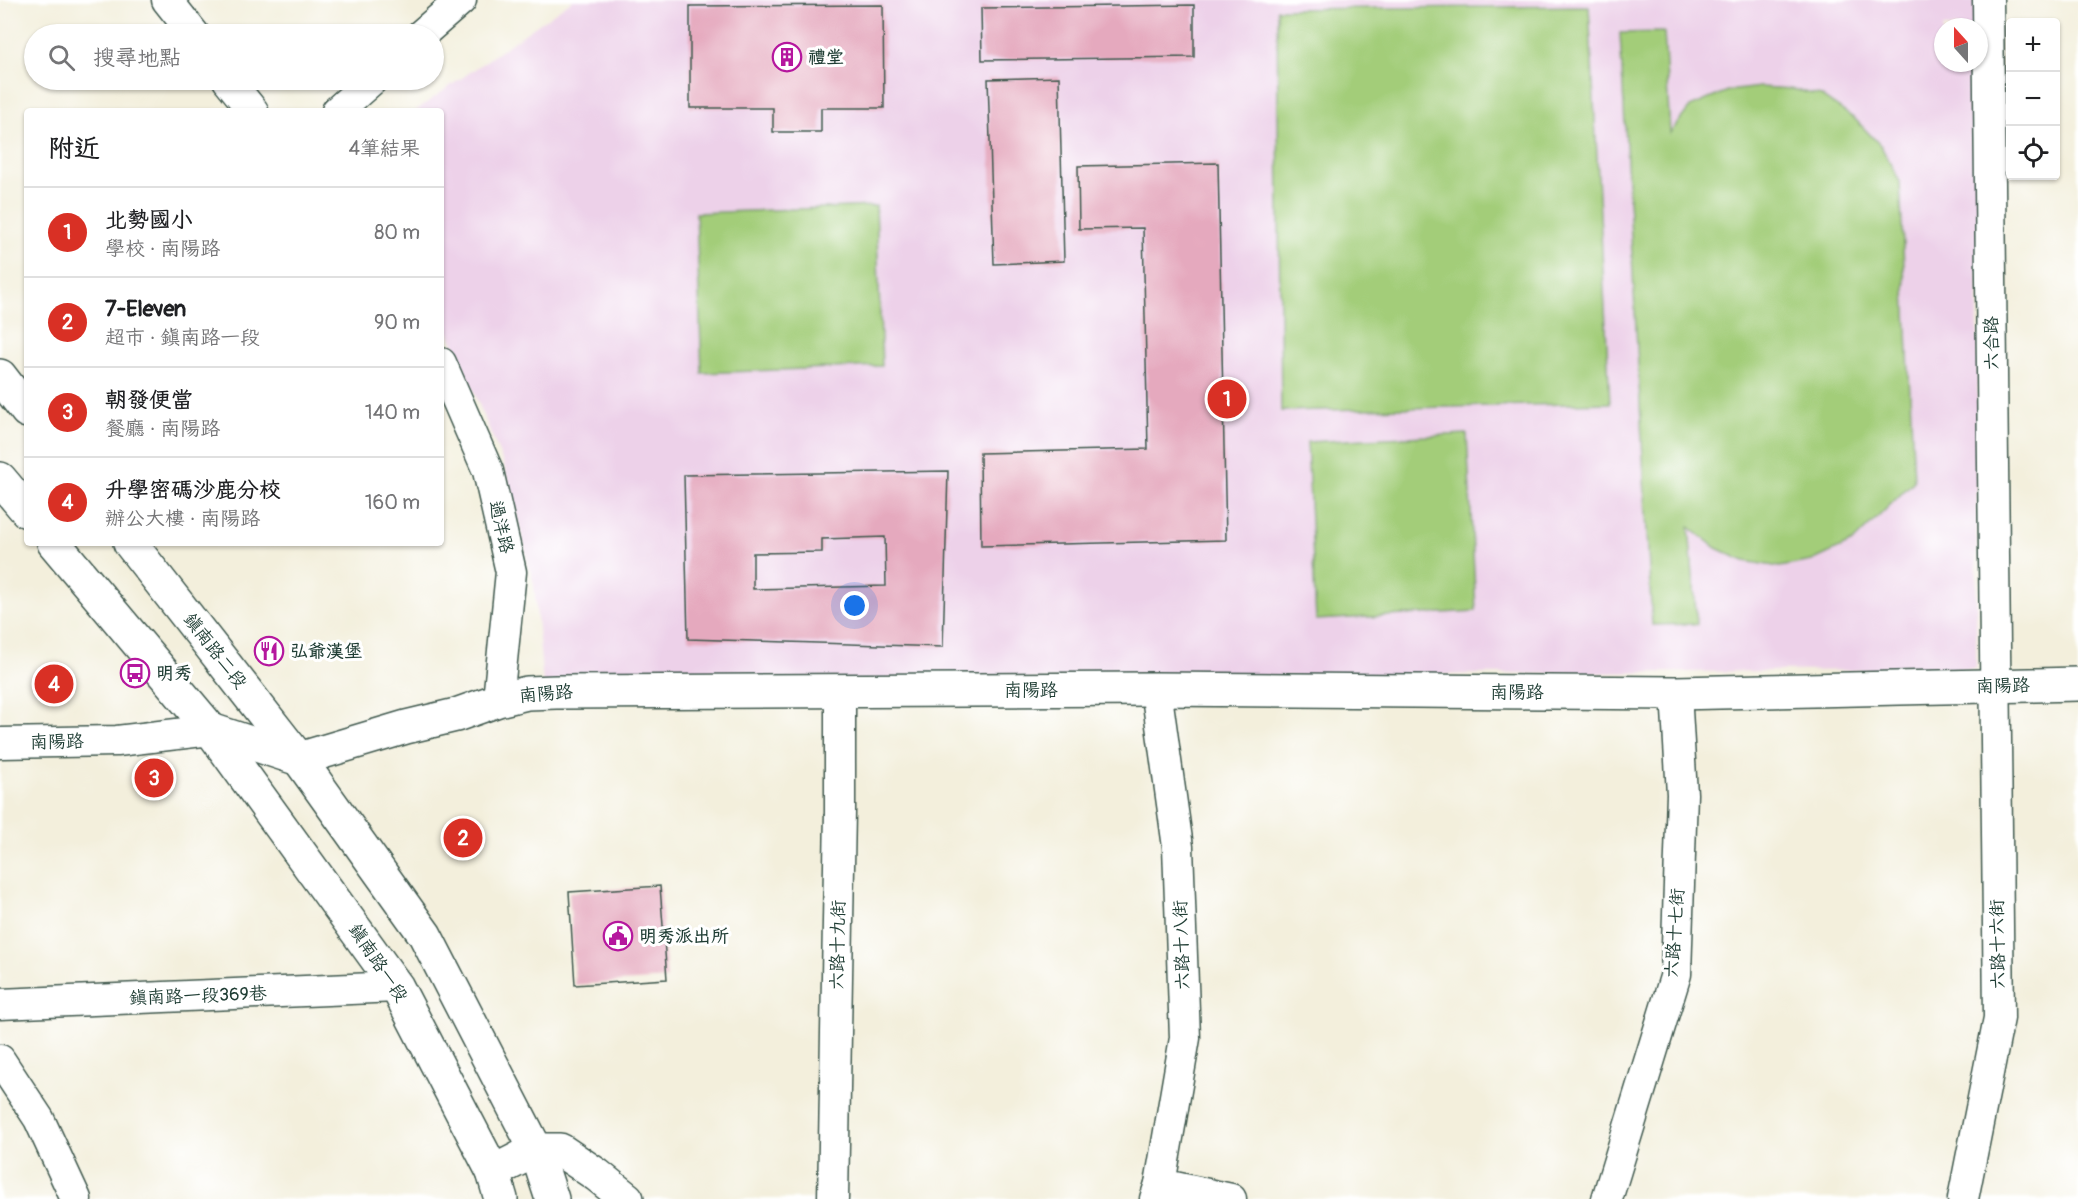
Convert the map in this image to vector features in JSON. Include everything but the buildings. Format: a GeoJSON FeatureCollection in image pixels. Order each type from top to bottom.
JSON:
{"type":"FeatureCollection","features":[{"type":"Feature","properties":{"kind":"street"},"geometry":{"type":"LineString","coordinates":[[167,0],[186,24]]}},
{"type":"Feature","properties":{"kind":"street"},"geometry":{"type":"LineString","coordinates":[[433,24],[461,0]]}},
{"type":"Feature","properties":{"kind":"street","name":"六合路"},"geometry":{"type":"LineString","coordinates":[[1988,0],[1996,685]]}},
{"type":"Feature","properties":{"kind":"street"},"geometry":{"type":"LineString","coordinates":[[236,90],[251,108]]}},
{"type":"Feature","properties":{"kind":"street"},"geometry":{"type":"LineString","coordinates":[[340,108],[361,90]]}},
{"type":"Feature","properties":{"kind":"street","name":"過洋路"},"geometry":{"type":"LineString","coordinates":[[444,370],[488,471],[511,572],[498,700]]}},
{"type":"Feature","properties":{"kind":"street"},"geometry":{"type":"LineString","coordinates":[[0,376],[24,407]]}},
{"type":"Feature","properties":{"kind":"street"},"geometry":{"type":"LineString","coordinates":[[0,479],[24,507]]}},
{"type":"Feature","properties":{"kind":"street"},"geometry":{"type":"LineString","coordinates":[[57,546],[211,730]]}},
{"type":"Feature","properties":{"kind":"street","name":"鎮南路二段"},"geometry":{"type":"LineString","coordinates":[[132,546],[299,759]]}},
{"type":"Feature","properties":{"kind":"street","name":"南陽路"},"geometry":{"type":"LineString","coordinates":[[0,742],[117,741],[211,730],[299,759],[406,727],[467,712],[498,700],[527,693],[556,692],[1156,689],[1676,693],[2078,684]]}},
{"type":"Feature","properties":{"kind":"street","name":"六路十六街"},"geometry":{"type":"LineString","coordinates":[[1963,1199],[1999,1018],[1996,685]]}},
{"type":"Feature","properties":{"kind":"street","name":"六路十八街"},"geometry":{"type":"LineString","coordinates":[[1156,689],[1178,847],[1185,1038],[1157,1192]]}},
{"type":"Feature","properties":{"kind":"street","name":"六路十九街"},"geometry":{"type":"LineString","coordinates":[[833,1199],[840,834],[840,691]]}},
{"type":"Feature","properties":{"kind":"street","name":"六路十七街"},"geometry":{"type":"LineString","coordinates":[[1608,1199],[1676,974],[1682,794],[1676,693]]}},
{"type":"Feature","properties":{"kind":"street","name":"鎮南路一段"},"geometry":{"type":"LineString","coordinates":[[211,730],[397,987],[497,1186],[536,1149]]}},
{"type":"Feature","properties":{"kind":"street"},"geometry":{"type":"LineString","coordinates":[[299,759],[425,935],[536,1149],[552,1199]]}},
{"type":"Feature","properties":{"kind":"street","name":"鎮南路一段369巷"},"geometry":{"type":"LineString","coordinates":[[0,1004],[397,987]]}},
{"type":"Feature","properties":{"kind":"street"},"geometry":{"type":"LineString","coordinates":[[0,1060],[39,1119],[76,1199]]}},
{"type":"Feature","properties":{"kind":"street"},"geometry":{"type":"LineString","coordinates":[[536,1149],[560,1150],[627,1199]]}},
{"type":"Feature","properties":{"kind":"street"},"geometry":{"type":"LineString","coordinates":[[1157,1192],[1230,1199]]}},
{"type":"Feature","properties":{"kind":"shaded area"},"geometry":{"type":"Polygon","coordinates":[[[573,0],[1979,0],[1979,18],[1934,18],[1934,72],[1979,72],[1976,669],[543,684],[534,584],[504,465],[444,324],[444,108],[419,108],[573,0]]]}},
{"type":"Feature","properties":{"kind":"green space"},"geometry":{"type":"Polygon","coordinates":[[[1589,6],[1610,403],[1281,411],[1277,9],[1589,6]]]}},
{"type":"Feature","properties":{"kind":"green space"},"geometry":{"type":"Polygon","coordinates":[[[1664,32],[1670,133],[1690,107],[1728,91],[1760,87],[1792,89],[1821,96],[1855,119],[1881,146],[1900,182],[1914,481],[1853,542],[1812,561],[1780,567],[1744,561],[1716,548],[1689,527],[1697,624],[1652,625],[1620,33],[1664,32]]]}},
{"type":"Feature","properties":{"kind":"green space"},"geometry":{"type":"Polygon","coordinates":[[[876,206],[882,366],[702,373],[696,213],[876,206]]]}},
{"type":"Feature","properties":{"kind":"green space"},"geometry":{"type":"Polygon","coordinates":[[[1467,434],[1476,611],[1316,620],[1307,442],[1467,434]]]}},
{"type":"Feature","properties":{"kind":"place","name":"禮堂"},"geometry":{"type":"Point","coordinates":[787,57]}},
{"type":"Feature","properties":{"kind":"place","name":"北勢國小"},"geometry":{"type":"Point","coordinates":[1227,399]}},
{"type":"Feature","properties":{"kind":"place","name":"弘爺漢堡"},"geometry":{"type":"Point","coordinates":[269,651]}},
{"type":"Feature","properties":{"kind":"place","name":"明秀"},"geometry":{"type":"Point","coordinates":[135,673]}},
{"type":"Feature","properties":{"kind":"place","name":"升學密碼沙鹿分校"},"geometry":{"type":"Point","coordinates":[54,684]}},
{"type":"Feature","properties":{"kind":"place","name":"朝發便當"},"geometry":{"type":"Point","coordinates":[154,778]}},
{"type":"Feature","properties":{"kind":"place","name":"7-Eleven"},"geometry":{"type":"Point","coordinates":[463,838]}},
{"type":"Feature","properties":{"kind":"place","name":"明秀派出所"},"geometry":{"type":"Point","coordinates":[618,936]}}]}
